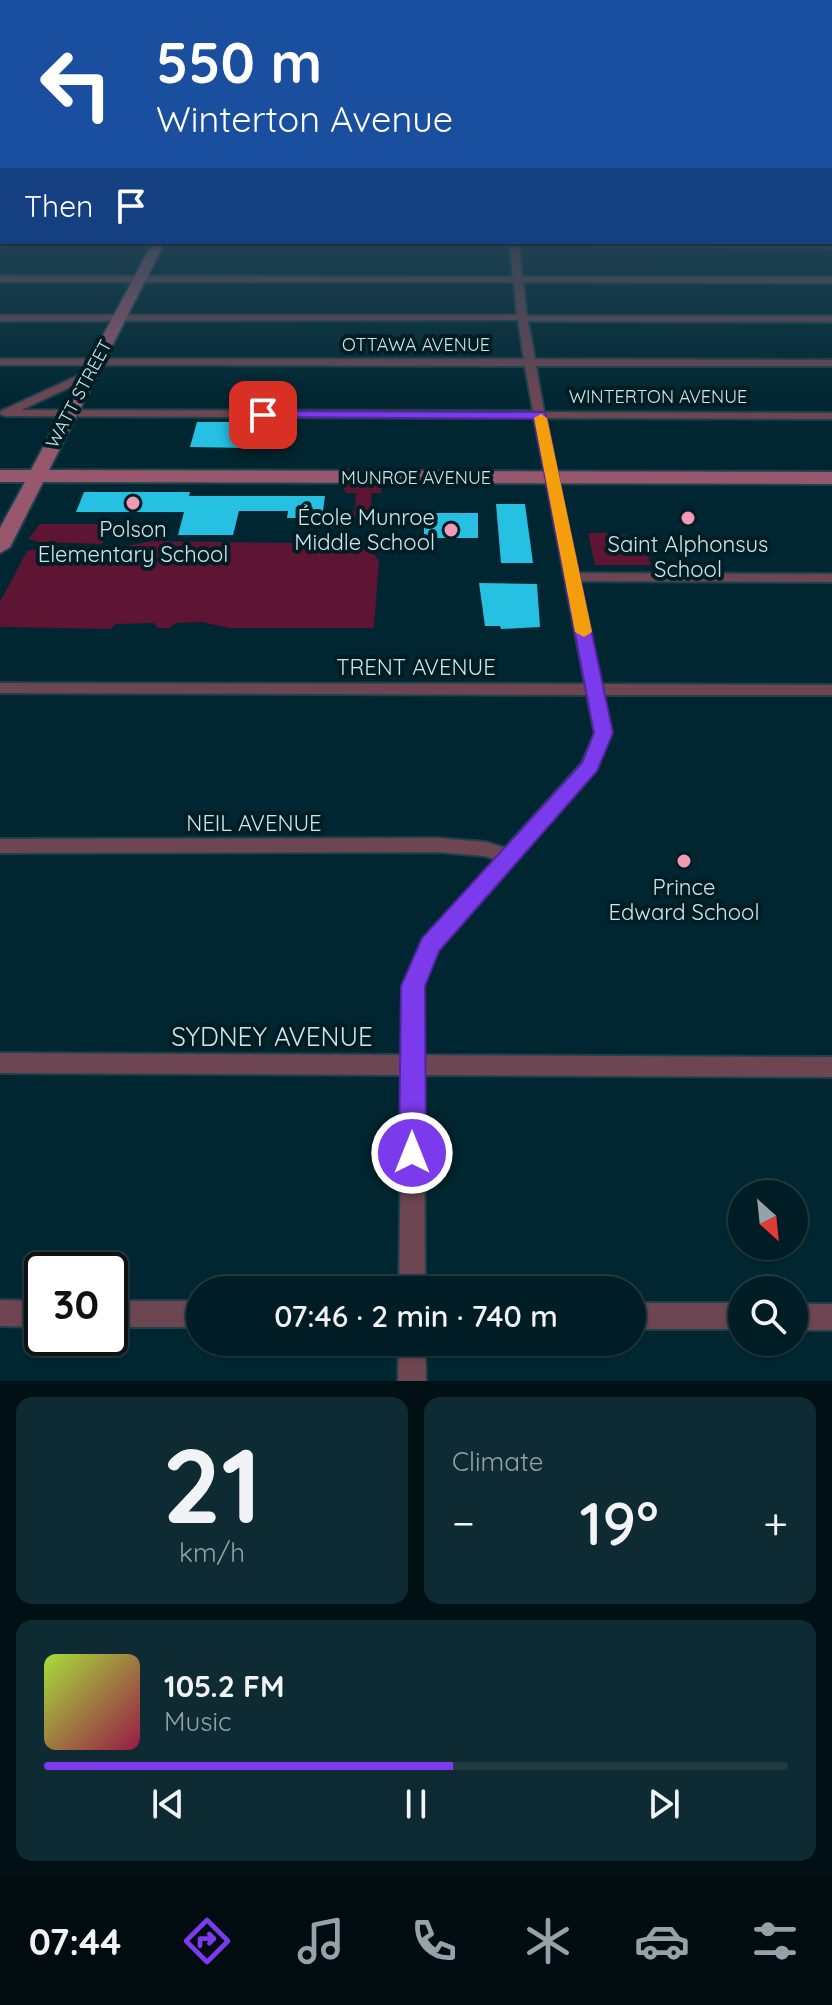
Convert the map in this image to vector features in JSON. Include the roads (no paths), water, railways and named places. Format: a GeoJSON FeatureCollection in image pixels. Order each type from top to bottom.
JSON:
{"type":"FeatureCollection","features":[{"type":"Feature","properties":{"kind":"street","name":"WATT STREET"},"geometry":{"type":"LineString","coordinates":[[0,547],[143,273]]}},
{"type":"Feature","properties":{"kind":"street"},"geometry":{"type":"LineString","coordinates":[[412,1276],[413,986],[418,970],[431,944],[590,766],[603,733],[550,478],[516,273]]}},
{"type":"Feature","properties":{"kind":"street"},"geometry":{"type":"LineString","coordinates":[[0,279],[832,280]]}},
{"type":"Feature","properties":{"kind":"street"},"geometry":{"type":"LineString","coordinates":[[0,318],[832,319]]}},
{"type":"Feature","properties":{"kind":"street","name":"OTTAWA AVENUE"},"geometry":{"type":"LineString","coordinates":[[0,362],[94,365],[832,363]]}},
{"type":"Feature","properties":{"kind":"street"},"geometry":{"type":"LineString","coordinates":[[2,414],[81,378],[94,365]]}},
{"type":"Feature","properties":{"kind":"street","name":"WINTERTON AVENUE"},"geometry":{"type":"LineString","coordinates":[[2,414],[832,416]]}},
{"type":"Feature","properties":{"kind":"street","name":"MUNROE AVENUE"},"geometry":{"type":"LineString","coordinates":[[0,476],[832,478]]}},
{"type":"Feature","properties":{"kind":"street"},"geometry":{"type":"LineString","coordinates":[[572,577],[832,578]]}},
{"type":"Feature","properties":{"kind":"street","name":"TRENT AVENUE"},"geometry":{"type":"LineString","coordinates":[[0,688],[832,690]]}},
{"type":"Feature","properties":{"kind":"street","name":"NEIL AVENUE"},"geometry":{"type":"LineString","coordinates":[[0,846],[437,845],[486,849],[507,856]]}},
{"type":"Feature","properties":{"kind":"street","name":"SYDNEY AVENUE"},"geometry":{"type":"LineString","coordinates":[[0,1063],[832,1067]]}},
{"type":"Feature","properties":{"kind":"street"},"geometry":{"type":"LineString","coordinates":[[0,1313],[24,1314]]}},
{"type":"Feature","properties":{"kind":"street"},"geometry":{"type":"LineString","coordinates":[[128,1314],[186,1314]]}},
{"type":"Feature","properties":{"kind":"street"},"geometry":{"type":"LineString","coordinates":[[646,1316],[728,1316]]}},
{"type":"Feature","properties":{"kind":"street"},"geometry":{"type":"LineString","coordinates":[[808,1317],[832,1317]]}},
{"type":"Feature","properties":{"kind":"street"},"geometry":{"type":"LineString","coordinates":[[412,1356],[412,1381]]}},
{"type":"Feature","properties":{"kind":"place","name":"Polson Elementary School"},"geometry":{"type":"Point","coordinates":[133,503]}},
{"type":"Feature","properties":{"kind":"place","name":"Saint Alphonsus School"},"geometry":{"type":"Point","coordinates":[688,518]}},
{"type":"Feature","properties":{"kind":"place","name":"École Munroe Middle School"},"geometry":{"type":"Point","coordinates":[451,530]}},
{"type":"Feature","properties":{"kind":"place","name":"Prince Edward School"},"geometry":{"type":"Point","coordinates":[684,861]}}]}
